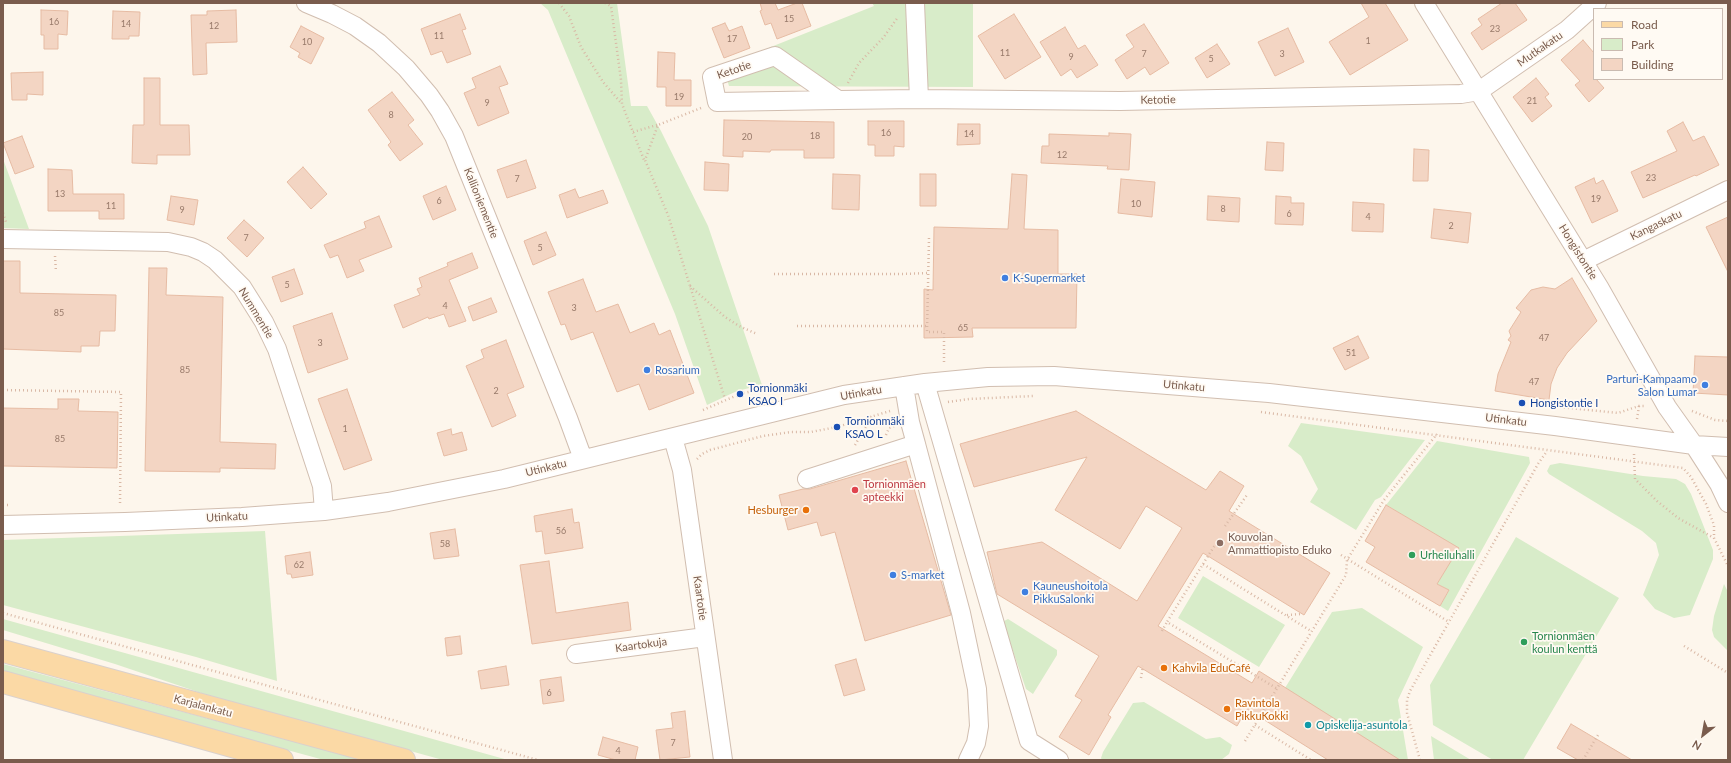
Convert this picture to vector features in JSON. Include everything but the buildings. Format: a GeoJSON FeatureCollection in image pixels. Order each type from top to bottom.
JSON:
{"type":"FeatureCollection","features":[{"type":"Feature","properties":{"kind":"main road","name":"Karjalankatu"},"geometry":{"type":"LineString","coordinates":[[3,651],[404,760]]}},
{"type":"Feature","properties":{"kind":"main road"},"geometry":{"type":"LineString","coordinates":[[3,682],[282,760]]}},
{"type":"Feature","properties":{"kind":"street","name":"Kallioniementie"},"geometry":{"type":"LineString","coordinates":[[306,3],[355,26],[378,43],[406,68],[429,95],[440,111],[454,136],[568,418],[583,459]]}},
{"type":"Feature","properties":{"kind":"street","name":"Hongistontie"},"geometry":{"type":"LineString","coordinates":[[1424,3],[1583,261],[1622,326],[1667,407],[1719,484],[1728,503]]}},
{"type":"Feature","properties":{"kind":"street","name":"Mutkakatu"},"geometry":{"type":"LineString","coordinates":[[1479,91],[1567,30],[1597,3]]}},
{"type":"Feature","properties":{"kind":"street"},"geometry":{"type":"LineString","coordinates":[[908,8],[919,98]]}},
{"type":"Feature","properties":{"kind":"street","name":"Ketotie"},"geometry":{"type":"LineString","coordinates":[[838,100],[775,56],[712,77],[717,102],[838,100],[919,98],[1128,101],[1461,94],[1479,91]]}},
{"type":"Feature","properties":{"kind":"street","name":"Kangaskatu"},"geometry":{"type":"LineString","coordinates":[[1583,261],[1728,190]]}},
{"type":"Feature","properties":{"kind":"street","name":"Nummentie"},"geometry":{"type":"LineString","coordinates":[[3,239],[168,242],[191,247],[203,252],[215,260],[242,287],[264,322],[277,349],[322,486],[324,511]]}},
{"type":"Feature","properties":{"kind":"street","name":"Utinkatu"},"geometry":{"type":"LineString","coordinates":[[3,525],[132,522],[324,511],[439,493],[504,479],[844,395],[967,378],[1020,376],[1112,380],[1268,393],[1555,426],[1694,445],[1728,447]]}},
{"type":"Feature","properties":{"kind":"street"},"geometry":{"type":"LineString","coordinates":[[925,383],[1029,742],[1059,760]]}},
{"type":"Feature","properties":{"kind":"street"},"geometry":{"type":"LineString","coordinates":[[904,386],[907,407],[916,444],[961,613],[977,689],[979,726],[976,743],[968,760]]}},
{"type":"Feature","properties":{"kind":"street","name":"Kaartotie"},"geometry":{"type":"LineString","coordinates":[[673,438],[682,470],[722,760]]}},
{"type":"Feature","properties":{"kind":"street"},"geometry":{"type":"LineString","coordinates":[[807,479],[916,444]]}},
{"type":"Feature","properties":{"kind":"street","name":"Kaartokuja"},"geometry":{"type":"LineString","coordinates":[[576,654],[705,637]]}},
{"type":"Feature","properties":{"kind":"path"},"geometry":{"type":"LineString","coordinates":[[559,3],[569,16],[580,47],[603,82],[622,104]]}},
{"type":"Feature","properties":{"kind":"path"},"geometry":{"type":"LineString","coordinates":[[605,3],[612,4],[621,80],[622,104],[668,216],[725,399]]}},
{"type":"Feature","properties":{"kind":"path"},"geometry":{"type":"LineString","coordinates":[[838,100],[859,63],[883,38],[908,8]]}},
{"type":"Feature","properties":{"kind":"path"},"geometry":{"type":"LineString","coordinates":[[633,132],[658,125],[717,102]]}},
{"type":"Feature","properties":{"kind":"path"},"geometry":{"type":"LineString","coordinates":[[645,160],[658,125]]}},
{"type":"Feature","properties":{"kind":"path"},"geometry":{"type":"LineString","coordinates":[[929,238],[927,326],[928,332],[944,332],[944,363]]}},
{"type":"Feature","properties":{"kind":"path"},"geometry":{"type":"LineString","coordinates":[[774,274],[929,273]]}},
{"type":"Feature","properties":{"kind":"path"},"geometry":{"type":"LineString","coordinates":[[690,285],[725,318],[757,334]]}},
{"type":"Feature","properties":{"kind":"path"},"geometry":{"type":"LineString","coordinates":[[797,326],[927,326]]}},
{"type":"Feature","properties":{"kind":"path"},"geometry":{"type":"LineString","coordinates":[[3,390],[121,392],[120,506]]}},
{"type":"Feature","properties":{"kind":"path"},"geometry":{"type":"LineString","coordinates":[[931,404],[969,399],[1038,396]]}},
{"type":"Feature","properties":{"kind":"path"},"geometry":{"type":"LineString","coordinates":[[696,461],[702,454],[710,450],[763,436],[791,432],[811,432],[836,427],[907,407]]}},
{"type":"Feature","properties":{"kind":"path"},"geometry":{"type":"LineString","coordinates":[[1260,412],[1437,434],[1548,451],[1683,468],[1691,477],[1706,504],[1714,525],[1714,538],[1728,566]]}},
{"type":"Feature","properties":{"kind":"path"},"geometry":{"type":"LineString","coordinates":[[1695,412],[1715,420],[1728,421]]}},
{"type":"Feature","properties":{"kind":"path"},"geometry":{"type":"LineString","coordinates":[[842,468],[872,416]]}},
{"type":"Feature","properties":{"kind":"path"},"geometry":{"type":"LineString","coordinates":[[1245,741],[1346,575],[1347,560],[1384,500],[1437,434]]}},
{"type":"Feature","properties":{"kind":"path"},"geometry":{"type":"LineString","coordinates":[[1420,760],[1407,713],[1407,700],[1410,691],[1538,464],[1548,451]]}},
{"type":"Feature","properties":{"kind":"path"},"geometry":{"type":"LineString","coordinates":[[1634,462],[1636,479],[1657,501],[1678,518],[1714,538]]}},
{"type":"Feature","properties":{"kind":"path"},"geometry":{"type":"LineString","coordinates":[[1225,526],[1247,495]]}},
{"type":"Feature","properties":{"kind":"path"},"geometry":{"type":"LineString","coordinates":[[1162,631],[1215,545]]}},
{"type":"Feature","properties":{"kind":"path"},"geometry":{"type":"LineString","coordinates":[[1341,555],[1449,622]]}},
{"type":"Feature","properties":{"kind":"path"},"geometry":{"type":"LineString","coordinates":[[1203,564],[1311,631]]}},
{"type":"Feature","properties":{"kind":"path"},"geometry":{"type":"LineString","coordinates":[[3,613],[538,760]]}},
{"type":"Feature","properties":{"kind":"path"},"geometry":{"type":"LineString","coordinates":[[1287,615],[1301,614]]}},
{"type":"Feature","properties":{"kind":"path"},"geometry":{"type":"LineString","coordinates":[[1167,622],[1276,688]]}},
{"type":"Feature","properties":{"kind":"path"},"geometry":{"type":"LineString","coordinates":[[1684,646],[1728,673]]}},
{"type":"Feature","properties":{"kind":"path"},"geometry":{"type":"LineString","coordinates":[[1141,678],[1143,666]]}},
{"type":"Feature","properties":{"kind":"path"},"geometry":{"type":"LineString","coordinates":[[1254,725],[1311,760]]}},
{"type":"Feature","properties":{"kind":"path"},"geometry":{"type":"LineString","coordinates":[[1583,760],[1598,736]]}},
{"type":"Feature","properties":{"kind":"green space"},"geometry":{"type":"Polygon","coordinates":[[[540,3],[617,3],[631,106],[647,106],[708,226],[762,385],[737,391],[707,405],[675,314],[548,10],[540,3]]]}},
{"type":"Feature","properties":{"kind":"green space"},"geometry":{"type":"Polygon","coordinates":[[[872,3],[973,3],[973,87],[729,86],[723,66],[874,6],[872,3]]]}},
{"type":"Feature","properties":{"kind":"green space"},"geometry":{"type":"Polygon","coordinates":[[[3,159],[29,229],[3,228],[3,159]]]}},
{"type":"Feature","properties":{"kind":"green space"},"geometry":{"type":"Polygon","coordinates":[[[1301,423],[1425,440],[1381,497],[1375,500],[1356,530],[1310,502],[1318,489],[1301,456],[1288,446],[1301,423]]]}},
{"type":"Feature","properties":{"kind":"green space"},"geometry":{"type":"Polygon","coordinates":[[[1437,441],[1529,457],[1530,463],[1448,611],[1440,606],[1449,590],[1437,584],[1458,548],[1386,505],[1437,441]]]}},
{"type":"Feature","properties":{"kind":"green space"},"geometry":{"type":"Polygon","coordinates":[[[1560,463],[1643,476],[1676,479],[1685,484],[1691,494],[1713,550],[1713,559],[1690,615],[1674,618],[1655,609],[1643,595],[1659,555],[1656,543],[1642,531],[1549,474],[1547,471],[1550,465],[1560,463]]]}},
{"type":"Feature","properties":{"kind":"green space"},"geometry":{"type":"Polygon","coordinates":[[[265,531],[277,681],[196,657],[3,605],[3,540],[265,531]]]}},
{"type":"Feature","properties":{"kind":"green space","name":"Tornionmäen koulun kenttä"},"geometry":{"type":"Polygon","coordinates":[[[1516,537],[1619,598],[1523,760],[1493,760],[1433,725],[1430,685],[1516,537]]]}},
{"type":"Feature","properties":{"kind":"green space"},"geometry":{"type":"Polygon","coordinates":[[[1203,576],[1285,625],[1259,667],[1178,618],[1203,576]]]}},
{"type":"Feature","properties":{"kind":"green space"},"geometry":{"type":"Polygon","coordinates":[[[1724,584],[1728,592],[1728,651],[1714,637],[1712,630],[1714,616],[1724,584]]]}},
{"type":"Feature","properties":{"kind":"green space"},"geometry":{"type":"Polygon","coordinates":[[[1362,608],[1423,647],[1398,700],[1408,760],[1395,760],[1285,688],[1332,612],[1362,608]]]}},
{"type":"Feature","properties":{"kind":"green space"},"geometry":{"type":"Polygon","coordinates":[[[3,619],[508,760],[443,760],[207,695],[115,664],[3,630],[3,619]]]}},
{"type":"Feature","properties":{"kind":"green space"},"geometry":{"type":"Polygon","coordinates":[[[1008,619],[1057,650],[1057,655],[1033,694],[1026,689],[1004,625],[1004,621],[1008,619]]]}},
{"type":"Feature","properties":{"kind":"green space"},"geometry":{"type":"Polygon","coordinates":[[[3,664],[363,760],[324,760],[37,682],[3,671],[3,664]]]}},
{"type":"Feature","properties":{"kind":"green space"},"geometry":{"type":"Polygon","coordinates":[[[1144,702],[1206,739],[1220,737],[1232,745],[1229,754],[1221,760],[1102,760],[1101,758],[1103,752],[1133,703],[1144,702]]]}},
{"type":"Feature","properties":{"kind":"green space"},"geometry":{"type":"Polygon","coordinates":[[[1431,736],[1471,760],[1434,760],[1431,736]]]}},
{"type":"Feature","properties":{"kind":"place","name":"K-Supermarket"},"geometry":{"type":"Point","coordinates":[1005,278]}},
{"type":"Feature","properties":{"kind":"place","name":"Rosarium"},"geometry":{"type":"Point","coordinates":[647,370]}},
{"type":"Feature","properties":{"kind":"place","name":"Parturi-Kampaamo Salon Lumar"},"geometry":{"type":"Point","coordinates":[1705,385]}},
{"type":"Feature","properties":{"kind":"place","name":"Tornionmäki KSAO I"},"geometry":{"type":"Point","coordinates":[740,394]}},
{"type":"Feature","properties":{"kind":"place","name":"Hongistontie I"},"geometry":{"type":"Point","coordinates":[1522,403]}},
{"type":"Feature","properties":{"kind":"place","name":"Tornionmäki KSAO L"},"geometry":{"type":"Point","coordinates":[837,427]}},
{"type":"Feature","properties":{"kind":"place","name":"Tornionmäen apteekki"},"geometry":{"type":"Point","coordinates":[855,490]}},
{"type":"Feature","properties":{"kind":"place","name":"Hesburger"},"geometry":{"type":"Point","coordinates":[806,510]}},
{"type":"Feature","properties":{"kind":"place","name":"Kouvolan Ammattiopisto Eduko"},"geometry":{"type":"Point","coordinates":[1220,543]}},
{"type":"Feature","properties":{"kind":"place","name":"Urheiluhalli"},"geometry":{"type":"Point","coordinates":[1412,555]}},
{"type":"Feature","properties":{"kind":"place","name":"S-market"},"geometry":{"type":"Point","coordinates":[893,575]}},
{"type":"Feature","properties":{"kind":"place","name":"Kauneushoitola PikkuSalonki"},"geometry":{"type":"Point","coordinates":[1025,592]}},
{"type":"Feature","properties":{"kind":"place","name":"Tornionmäen koulun kenttä"},"geometry":{"type":"Point","coordinates":[1524,642]}},
{"type":"Feature","properties":{"kind":"place","name":"Kahvila EduCafé"},"geometry":{"type":"Point","coordinates":[1164,668]}},
{"type":"Feature","properties":{"kind":"place","name":"Ravintola PikkuKokki"},"geometry":{"type":"Point","coordinates":[1227,709]}},
{"type":"Feature","properties":{"kind":"place","name":"Opiskelija-asuntola"},"geometry":{"type":"Point","coordinates":[1308,725]}}]}
